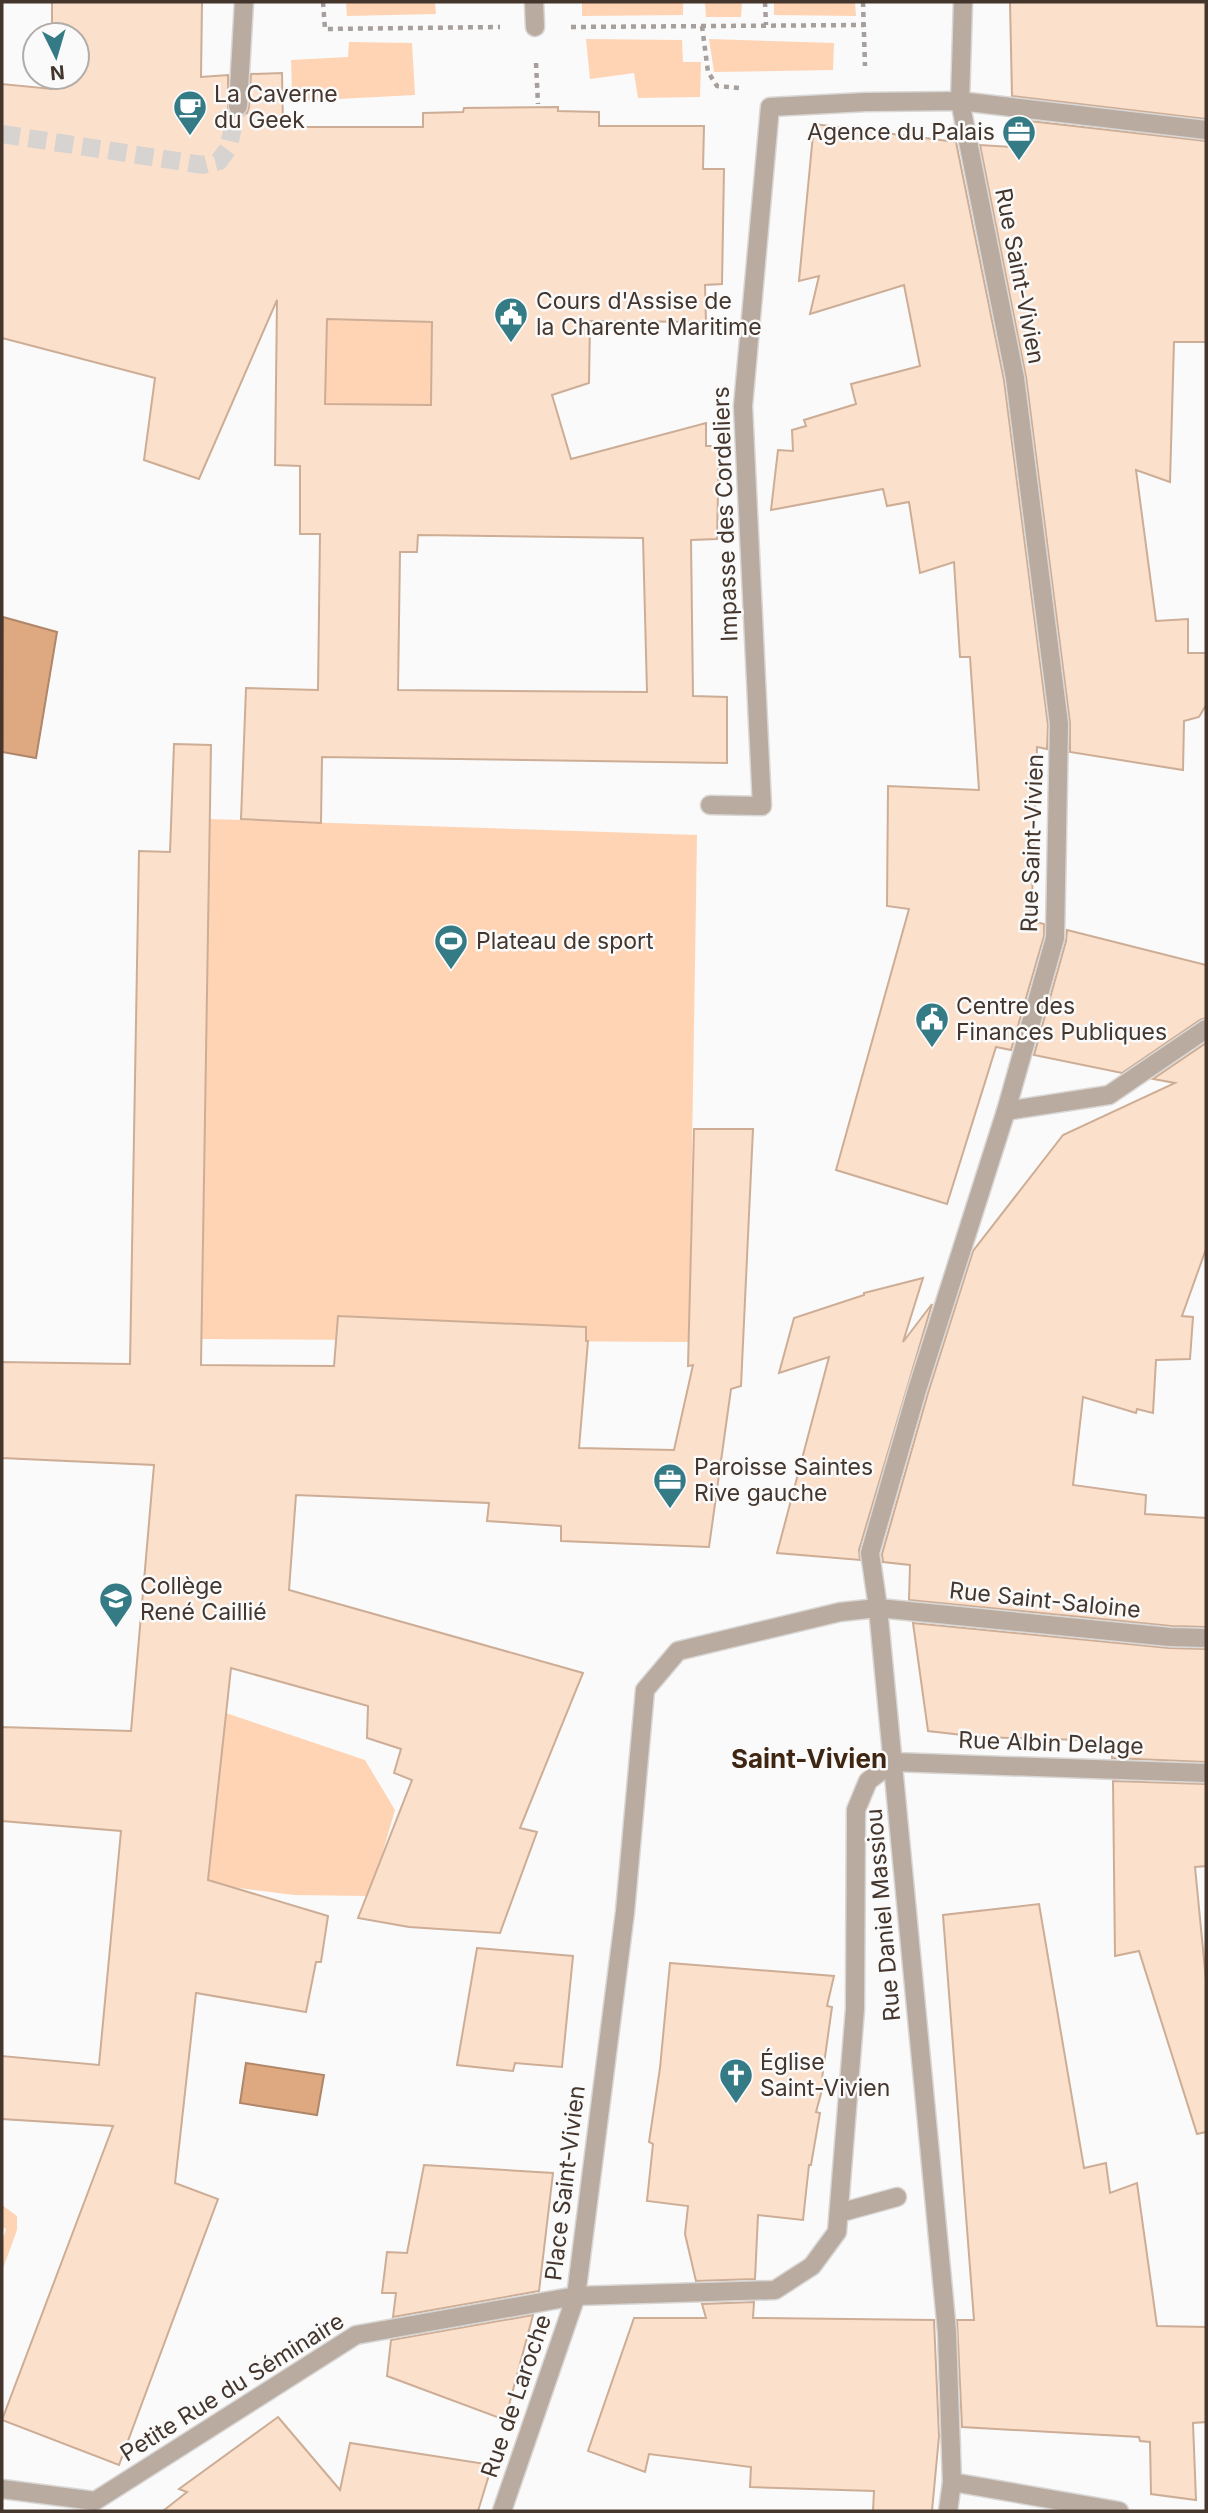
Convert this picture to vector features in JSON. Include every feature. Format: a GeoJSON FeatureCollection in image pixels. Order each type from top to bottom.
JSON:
{"type":"FeatureCollection","features":[{"type":"Feature","properties":{"kind":"street"},"geometry":{"type":"LineString","coordinates":[[238,106],[244,2]]}},
{"type":"Feature","properties":{"kind":"street"},"geometry":{"type":"LineString","coordinates":[[534,2],[535,27]]}},
{"type":"Feature","properties":{"kind":"street","name":"Rue Saint-Vivien"},"geometry":{"type":"LineString","coordinates":[[878,1608],[870,1553],[917,1390],[1006,1111],[1055,938],[1059,724],[1016,378],[960,101],[963,2]]}},
{"type":"Feature","properties":{"kind":"street"},"geometry":{"type":"LineString","coordinates":[[770,107],[960,101],[1206,130]]}},
{"type":"Feature","properties":{"kind":"street","name":"Impasse des Cordeliers"},"geometry":{"type":"LineString","coordinates":[[710,805],[762,806],[743,406],[770,107]]}},
{"type":"Feature","properties":{"kind":"street"},"geometry":{"type":"LineString","coordinates":[[1006,1111],[1110,1095],[1206,1029]]}},
{"type":"Feature","properties":{"kind":"street","name":"Rue Saint-Saloine"},"geometry":{"type":"LineString","coordinates":[[878,1608],[1170,1637],[1206,1638]]}},
{"type":"Feature","properties":{"kind":"street","name":"Rue Daniel Massiou"},"geometry":{"type":"LineString","coordinates":[[878,1608],[947,2332],[952,2482],[948,2511]]}},
{"type":"Feature","properties":{"kind":"street","name":"Place Saint-Vivien"},"geometry":{"type":"LineString","coordinates":[[878,1608],[840,1612],[678,1651],[645,1690],[625,1912],[576,2296],[775,2290],[812,2266],[837,2232],[855,2009],[856,1810],[868,1781],[893,1762]]}},
{"type":"Feature","properties":{"kind":"street","name":"Rue Albin Delage"},"geometry":{"type":"LineString","coordinates":[[893,1762],[1206,1773]]}},
{"type":"Feature","properties":{"kind":"street"},"geometry":{"type":"LineString","coordinates":[[839,2213],[897,2197]]}},
{"type":"Feature","properties":{"kind":"street","name":"Petite Rue du Séminaire"},"geometry":{"type":"LineString","coordinates":[[2,2489],[95,2501],[356,2335],[576,2296]]}},
{"type":"Feature","properties":{"kind":"street","name":"Rue de Laroche"},"geometry":{"type":"LineString","coordinates":[[502,2511],[576,2296]]}},
{"type":"Feature","properties":{"kind":"street"},"geometry":{"type":"LineString","coordinates":[[952,2482],[1119,2511]]}},
{"type":"Feature","properties":{"kind":"path"},"geometry":{"type":"LineString","coordinates":[[323,2],[325,29],[864,24]]}},
{"type":"Feature","properties":{"kind":"path"},"geometry":{"type":"LineString","coordinates":[[765,2],[766,25]]}},
{"type":"Feature","properties":{"kind":"path"},"geometry":{"type":"LineString","coordinates":[[863,2],[866,102]]}},
{"type":"Feature","properties":{"kind":"path"},"geometry":{"type":"LineString","coordinates":[[702,26],[708,72],[717,86],[736,86],[770,107]]}},
{"type":"Feature","properties":{"kind":"shaded area"},"geometry":{"type":"Polygon","coordinates":[[[346,2],[435,2],[436,14],[347,16],[346,2]]]}},
{"type":"Feature","properties":{"kind":"shaded area"},"geometry":{"type":"Polygon","coordinates":[[[582,2],[683,2],[683,15],[582,16],[582,2]]]}},
{"type":"Feature","properties":{"kind":"shaded area"},"geometry":{"type":"Polygon","coordinates":[[[705,2],[742,2],[741,17],[706,17],[705,2]]]}},
{"type":"Feature","properties":{"kind":"shaded area"},"geometry":{"type":"Polygon","coordinates":[[[774,2],[855,2],[856,16],[774,15],[774,2]]]}},
{"type":"Feature","properties":{"kind":"shaded area"},"geometry":{"type":"Polygon","coordinates":[[[586,39],[682,40],[683,62],[701,62],[700,97],[638,98],[634,73],[590,79],[586,39]]]}},
{"type":"Feature","properties":{"kind":"shaded area"},"geometry":{"type":"Polygon","coordinates":[[[709,39],[834,43],[833,70],[714,72],[709,39]]]}},
{"type":"Feature","properties":{"kind":"shaded area"},"geometry":{"type":"Polygon","coordinates":[[[349,42],[412,43],[415,95],[300,101],[292,93],[291,60],[348,57],[349,42]]]}},
{"type":"Feature","properties":{"kind":"shaded area"},"geometry":{"type":"Polygon","coordinates":[[[327,319],[432,322],[431,405],[325,404],[327,319]]]}},
{"type":"Feature","properties":{"kind":"shaded area"},"geometry":{"type":"Polygon","coordinates":[[[3,617],[57,632],[36,758],[2,752],[3,617]]]}},
{"type":"Feature","properties":{"kind":"shaded area","name":"Plateau de sport"},"geometry":{"type":"Polygon","coordinates":[[[210,819],[697,835],[689,1342],[201,1339],[210,819]]]}},
{"type":"Feature","properties":{"kind":"shaded area"},"geometry":{"type":"Polygon","coordinates":[[[226,1713],[365,1760],[395,1810],[370,1896],[294,1895],[208,1884],[226,1713]]]}},
{"type":"Feature","properties":{"kind":"shaded area"},"geometry":{"type":"Polygon","coordinates":[[[246,2063],[324,2075],[317,2115],[240,2103],[246,2063]]]}},
{"type":"Feature","properties":{"kind":"shaded area"},"geometry":{"type":"Polygon","coordinates":[[[2,2205],[17,2216],[17,2230],[2,2271],[2,2242],[6,2229],[2,2227],[2,2205]]]}},
{"type":"Feature","properties":{"kind":"building"},"geometry":{"type":"Polygon","coordinates":[[[52,2],[202,2],[201,77],[228,75],[228,110],[231,115],[238,117],[247,113],[249,107],[251,74],[282,73],[283,127],[423,127],[423,113],[463,112],[464,108],[558,107],[558,111],[599,112],[599,126],[704,126],[703,169],[724,169],[722,284],[705,285],[706,322],[590,321],[589,383],[552,395],[571,459],[706,423],[706,446],[719,446],[717,539],[691,540],[693,696],[727,697],[727,763],[322,757],[321,823],[241,819],[246,688],[318,690],[320,534],[300,534],[300,466],[275,465],[277,300],[199,479],[144,460],[155,378],[2,338],[2,84],[21,86],[21,91],[91,91],[91,21],[52,21],[52,2]],[[327,319],[325,404],[431,405],[432,322],[327,319]],[[418,535],[417,552],[400,552],[398,690],[647,692],[643,538],[418,535]]]}},
{"type":"Feature","properties":{"kind":"building"},"geometry":{"type":"Polygon","coordinates":[[[1010,2],[1206,2],[1206,119],[1012,96],[1010,2]]]}},
{"type":"Feature","properties":{"kind":"building"},"geometry":{"type":"Polygon","coordinates":[[[1012,119],[1206,141],[1206,342],[1174,342],[1170,482],[1136,470],[1156,621],[1188,619],[1188,653],[1206,653],[1206,705],[1199,717],[1184,721],[1183,770],[1070,752],[1070,723],[1026,377],[980,145],[1012,147],[1012,119]]]}},
{"type":"Feature","properties":{"kind":"building"},"geometry":{"type":"Polygon","coordinates":[[[814,124],[956,142],[1004,380],[1048,725],[1047,749],[1037,747],[1029,920],[1044,924],[1044,936],[1011,1050],[996,1047],[947,1204],[836,1170],[909,909],[887,906],[888,786],[979,790],[970,657],[960,657],[954,562],[920,573],[909,502],[887,506],[883,489],[771,510],[778,450],[793,451],[792,430],[806,426],[804,420],[856,404],[851,384],[920,366],[904,285],[810,314],[819,276],[799,281],[814,124]]]}},
{"type":"Feature","properties":{"kind":"building"},"geometry":{"type":"Polygon","coordinates":[[[174,744],[211,745],[201,1365],[334,1366],[338,1316],[586,1327],[588,1341],[579,1448],[674,1450],[693,1365],[688,1366],[694,1129],[753,1129],[741,1386],[731,1389],[709,1547],[561,1541],[561,1526],[487,1521],[489,1503],[296,1495],[289,1590],[583,1673],[520,1828],[537,1832],[500,1933],[409,1927],[358,1918],[412,1780],[394,1773],[401,1749],[367,1738],[368,1706],[231,1668],[208,1880],[328,1916],[321,1962],[316,1962],[306,2012],[196,1993],[175,2183],[218,2199],[119,2465],[2,2420],[113,2126],[2,2119],[2,2056],[99,2065],[121,1831],[2,1821],[2,1727],[131,1731],[154,1465],[2,1458],[2,1362],[130,1364],[139,851],[170,852],[174,744]]]}},
{"type":"Feature","properties":{"kind":"building"},"geometry":{"type":"Polygon","coordinates":[[[1067,930],[1206,965],[1206,1018],[1122,1073],[1034,1055],[1067,930]]]}},
{"type":"Feature","properties":{"kind":"building"},"geometry":{"type":"Polygon","coordinates":[[[1206,1043],[1206,1249],[1182,1316],[1193,1317],[1190,1359],[1156,1360],[1153,1413],[1137,1409],[1136,1413],[1083,1397],[1073,1485],[1146,1495],[1145,1514],[1206,1518],[1206,1627],[1171,1626],[909,1600],[910,1565],[883,1562],[882,1554],[928,1393],[973,1251],[1063,1135],[1175,1083],[1153,1079],[1206,1043]]]}},
{"type":"Feature","properties":{"kind":"building"},"geometry":{"type":"Polygon","coordinates":[[[923,1278],[903,1342],[932,1304],[859,1550],[860,1560],[777,1553],[829,1357],[779,1373],[794,1318],[864,1293],[923,1278]]]}},
{"type":"Feature","properties":{"kind":"building"},"geometry":{"type":"Polygon","coordinates":[[[913,1623],[1169,1648],[1206,1649],[1206,1762],[1112,1758],[1112,1741],[980,1737],[928,1731],[913,1623]]]}},
{"type":"Feature","properties":{"kind":"building"},"geometry":{"type":"Polygon","coordinates":[[[1113,1781],[1206,1784],[1206,1866],[1195,1867],[1206,1980],[1206,2132],[1197,2134],[1139,1951],[1115,1956],[1113,1781]]]}},
{"type":"Feature","properties":{"kind":"building"},"geometry":{"type":"Polygon","coordinates":[[[1039,1904],[1084,2168],[1106,2163],[1110,2193],[1137,2183],[1157,2326],[1206,2327],[1206,2422],[1193,2423],[1196,2500],[1151,2494],[1150,2442],[1140,2441],[1139,2437],[962,2427],[957,2320],[974,2320],[943,1915],[1039,1904]]]}},
{"type":"Feature","properties":{"kind":"building"},"geometry":{"type":"Polygon","coordinates":[[[477,1948],[573,1956],[562,2067],[515,2063],[513,2071],[457,2065],[477,1948]]]}},
{"type":"Feature","properties":{"kind":"building","name":"Église Saint-Vivien"},"geometry":{"type":"Polygon","coordinates":[[[670,1963],[834,1976],[827,2006],[832,2007],[822,2078],[825,2079],[816,2112],[820,2113],[809,2165],[803,2220],[758,2215],[755,2279],[696,2281],[685,2234],[688,2206],[647,2201],[653,2144],[649,2142],[660,2068],[670,1963]]]}},
{"type":"Feature","properties":{"kind":"building"},"geometry":{"type":"Polygon","coordinates":[[[424,2165],[553,2173],[539,2291],[393,2317],[396,2293],[382,2293],[387,2252],[407,2253],[424,2165]]]}},
{"type":"Feature","properties":{"kind":"building"},"geometry":{"type":"Polygon","coordinates":[[[754,2302],[753,2318],[934,2320],[939,2436],[932,2511],[873,2511],[874,2491],[750,2487],[751,2467],[649,2454],[645,2472],[588,2451],[634,2318],[706,2318],[702,2304],[754,2302]]]}},
{"type":"Feature","properties":{"kind":"building"},"geometry":{"type":"Polygon","coordinates":[[[533,2315],[505,2420],[387,2376],[391,2340],[533,2315]]]}},
{"type":"Feature","properties":{"kind":"building"},"geometry":{"type":"Polygon","coordinates":[[[278,2417],[340,2490],[350,2443],[492,2465],[478,2511],[163,2511],[187,2492],[179,2489],[278,2417]]]}},
{"type":"Feature","properties":{"kind":"tunnel"},"geometry":{"type":"LineString","coordinates":[[2,134],[203,165],[219,161],[228,149],[238,106]]}},
{"type":"Feature","properties":{"kind":"place","name":"La Caverne du Geek"},"geometry":{"type":"Point","coordinates":[190,137]}},
{"type":"Feature","properties":{"kind":"place","name":"Agence du Palais"},"geometry":{"type":"Point","coordinates":[1019,162]}},
{"type":"Feature","properties":{"kind":"place","name":"Cours d'Assise de la Charente Maritime"},"geometry":{"type":"Point","coordinates":[511,344]}},
{"type":"Feature","properties":{"kind":"place","name":"Plateau de sport"},"geometry":{"type":"Point","coordinates":[451,971]}},
{"type":"Feature","properties":{"kind":"place","name":"Centre des Finances Publiques"},"geometry":{"type":"Point","coordinates":[932,1049]}},
{"type":"Feature","properties":{"kind":"place","name":"Paroisse Saintes Rive gauche"},"geometry":{"type":"Point","coordinates":[670,1510]}},
{"type":"Feature","properties":{"kind":"place","name":"Collège René Caillié"},"geometry":{"type":"Point","coordinates":[116,1629]}},
{"type":"Feature","properties":{"kind":"place","name":"Église Saint-Vivien"},"geometry":{"type":"Point","coordinates":[736,2105]}},
{"type":"Feature","properties":{"kind":"district","name":"Saint-Vivien"},"geometry":{"type":"Point","coordinates":[809,1758]}}]}
